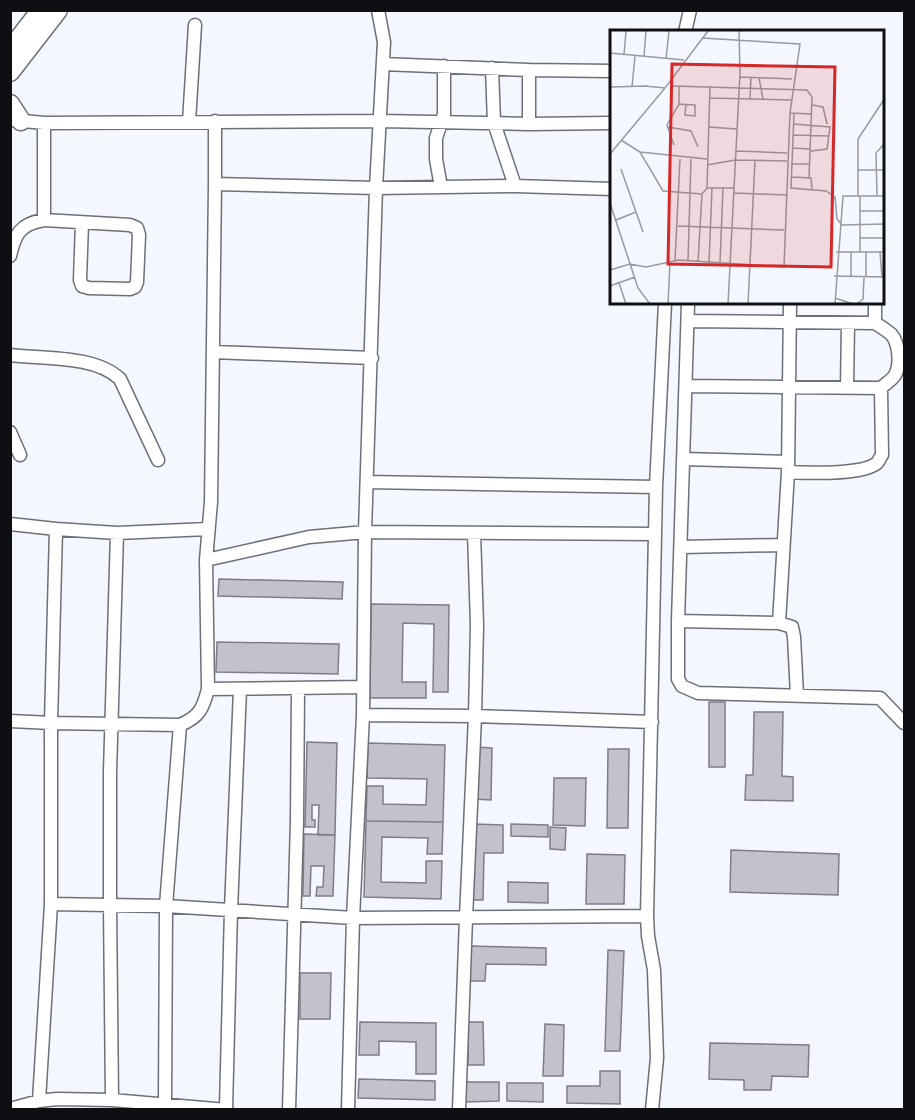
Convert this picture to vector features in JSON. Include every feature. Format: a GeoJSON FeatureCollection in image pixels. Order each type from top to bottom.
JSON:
{"type":"FeatureCollection","features":[{"type":"Feature","properties":{"kind":"highway"},"geometry":{"type":"LineString","coordinates":[[10,50],[50,12]]}},
{"type":"Feature","properties":{"kind":"highway"},"geometry":{"type":"LineString","coordinates":[[10,72],[50,12]]}},
{"type":"Feature","properties":{"kind":"highway"},"geometry":{"type":"LineString","coordinates":[[10,104],[24,122]]}},
{"type":"Feature","properties":{"kind":"street"},"geometry":{"type":"LineString","coordinates":[[348,1110],[353,918],[363,715],[365,532],[376,188],[384,42],[378,10]]}},
{"type":"Feature","properties":{"kind":"street"},"geometry":{"type":"LineString","coordinates":[[685,30],[690,10]]}},
{"type":"Feature","properties":{"kind":"street"},"geometry":{"type":"LineString","coordinates":[[189,122],[195,25]]}},
{"type":"Feature","properties":{"kind":"street"},"geometry":{"type":"LineString","coordinates":[[383,64],[610,71]]}},
{"type":"Feature","properties":{"kind":"street"},"geometry":{"type":"LineString","coordinates":[[441,187],[436,159],[436,138],[444,114],[444,66]]}},
{"type":"Feature","properties":{"kind":"street"},"geometry":{"type":"LineString","coordinates":[[492,68],[494,123],[515,186]]}},
{"type":"Feature","properties":{"kind":"street"},"geometry":{"type":"LineString","coordinates":[[529,70],[529,124]]}},
{"type":"Feature","properties":{"kind":"street"},"geometry":{"type":"LineString","coordinates":[[10,721],[180,725],[194,719],[205,701],[208,690],[206,560],[211,502],[216,184],[214,121]]}},
{"type":"Feature","properties":{"kind":"street"},"geometry":{"type":"LineString","coordinates":[[44,220],[24,122],[610,123]]}},
{"type":"Feature","properties":{"kind":"street"},"geometry":{"type":"LineString","coordinates":[[216,184],[376,188],[515,186],[610,189]]}},
{"type":"Feature","properties":{"kind":"street"},"geometry":{"type":"LineString","coordinates":[[10,256],[14,241],[22,228],[32,222],[44,220],[130,225],[137,228],[139,235],[135,287],[130,289],[82,286],[80,280],[82,223]]}},
{"type":"Feature","properties":{"kind":"street"},"geometry":{"type":"LineString","coordinates":[[652,1110],[657,1058],[654,970],[647,916],[656,487],[665,304]]}},
{"type":"Feature","properties":{"kind":"street"},"geometry":{"type":"LineString","coordinates":[[688,304],[678,679],[682,686],[698,693],[880,698],[904,723]]}},
{"type":"Feature","properties":{"kind":"street"},"geometry":{"type":"LineString","coordinates":[[779,623],[788,467],[790,304]]}},
{"type":"Feature","properties":{"kind":"street"},"geometry":{"type":"LineString","coordinates":[[875,304],[875,323]]}},
{"type":"Feature","properties":{"kind":"street"},"geometry":{"type":"LineString","coordinates":[[686,386],[881,388],[895,375],[898,360],[898,351],[890,333],[875,323],[687,321]]}},
{"type":"Feature","properties":{"kind":"street"},"geometry":{"type":"LineString","coordinates":[[847,388],[848,323]]}},
{"type":"Feature","properties":{"kind":"street"},"geometry":{"type":"LineString","coordinates":[[213,352],[372,358]]}},
{"type":"Feature","properties":{"kind":"street"},"geometry":{"type":"LineString","coordinates":[[10,355],[64,358],[112,372],[120,379],[158,460]]}},
{"type":"Feature","properties":{"kind":"street"},"geometry":{"type":"LineString","coordinates":[[684,459],[788,467],[829,473],[863,469],[877,463],[882,455],[881,388]]}},
{"type":"Feature","properties":{"kind":"street"},"geometry":{"type":"LineString","coordinates":[[10,432],[20,455]]}},
{"type":"Feature","properties":{"kind":"street"},"geometry":{"type":"LineString","coordinates":[[367,482],[656,487]]}},
{"type":"Feature","properties":{"kind":"street"},"geometry":{"type":"LineString","coordinates":[[10,524],[117,533],[208,529]]}},
{"type":"Feature","properties":{"kind":"street"},"geometry":{"type":"LineString","coordinates":[[39,1101],[51,904],[51,723],[56,529]]}},
{"type":"Feature","properties":{"kind":"street"},"geometry":{"type":"LineString","coordinates":[[206,560],[309,537],[365,532],[655,534]]}},
{"type":"Feature","properties":{"kind":"street"},"geometry":{"type":"LineString","coordinates":[[112,1100],[110,905],[117,533]]}},
{"type":"Feature","properties":{"kind":"street"},"geometry":{"type":"LineString","coordinates":[[459,1110],[475,716],[477,625],[474,533]]}},
{"type":"Feature","properties":{"kind":"street"},"geometry":{"type":"LineString","coordinates":[[681,546],[782,545]]}},
{"type":"Feature","properties":{"kind":"street"},"geometry":{"type":"LineString","coordinates":[[678,621],[779,623],[792,627],[797,695]]}},
{"type":"Feature","properties":{"kind":"street"},"geometry":{"type":"LineString","coordinates":[[208,690],[363,687]]}},
{"type":"Feature","properties":{"kind":"street"},"geometry":{"type":"LineString","coordinates":[[290,1110],[298,688]]}},
{"type":"Feature","properties":{"kind":"street"},"geometry":{"type":"LineString","coordinates":[[11,1109],[39,1101],[57,1099],[112,1100],[226,1109],[240,689]]}},
{"type":"Feature","properties":{"kind":"street"},"geometry":{"type":"LineString","coordinates":[[363,715],[652,722]]}},
{"type":"Feature","properties":{"kind":"street"},"geometry":{"type":"LineString","coordinates":[[165,1104],[166,906],[180,725]]}},
{"type":"Feature","properties":{"kind":"street"},"geometry":{"type":"LineString","coordinates":[[51,904],[166,906],[353,918],[647,916]]}},
{"type":"Feature","properties":{"kind":"building"},"geometry":{"type":"Polygon","coordinates":[[[219,579],[343,582],[342,599],[218,596],[219,579]]]}},
{"type":"Feature","properties":{"kind":"building"},"geometry":{"type":"Polygon","coordinates":[[[371,604],[449,605],[448,692],[433,692],[434,624],[403,623],[402,682],[426,682],[426,698],[370,698],[371,604]]]}},
{"type":"Feature","properties":{"kind":"building"},"geometry":{"type":"Polygon","coordinates":[[[217,642],[339,644],[338,674],[216,672],[217,642]]]}},
{"type":"Feature","properties":{"kind":"building"},"geometry":{"type":"Polygon","coordinates":[[[709,702],[725,702],[725,767],[709,767],[709,702]]]}},
{"type":"Feature","properties":{"kind":"building"},"geometry":{"type":"Polygon","coordinates":[[[754,712],[783,712],[782,776],[793,777],[793,801],[745,800],[746,775],[753,775],[754,712]]]}},
{"type":"Feature","properties":{"kind":"building"},"geometry":{"type":"Polygon","coordinates":[[[307,742],[337,743],[335,835],[318,835],[319,805],[312,805],[312,820],[315,820],[315,827],[305,827],[307,742]]]}},
{"type":"Feature","properties":{"kind":"building"},"geometry":{"type":"Polygon","coordinates":[[[368,743],[445,745],[443,822],[366,821],[367,786],[383,786],[383,804],[426,805],[427,779],[367,778],[368,743]]]}},
{"type":"Feature","properties":{"kind":"building"},"geometry":{"type":"Polygon","coordinates":[[[476,747],[492,748],[491,800],[474,799],[476,747]]]}},
{"type":"Feature","properties":{"kind":"building"},"geometry":{"type":"Polygon","coordinates":[[[608,749],[629,749],[628,828],[607,828],[608,749]]]}},
{"type":"Feature","properties":{"kind":"building"},"geometry":{"type":"Polygon","coordinates":[[[554,778],[586,778],[585,826],[553,825],[554,778]]]}},
{"type":"Feature","properties":{"kind":"building"},"geometry":{"type":"Polygon","coordinates":[[[366,821],[443,822],[442,854],[427,854],[428,838],[382,837],[381,882],[426,883],[426,861],[442,861],[441,899],[364,897],[366,821]]]}},
{"type":"Feature","properties":{"kind":"building"},"geometry":{"type":"Polygon","coordinates":[[[474,824],[503,825],[503,853],[484,853],[483,900],[472,900],[474,824]]]}},
{"type":"Feature","properties":{"kind":"building"},"geometry":{"type":"Polygon","coordinates":[[[511,824],[548,825],[548,837],[511,836],[511,824]]]}},
{"type":"Feature","properties":{"kind":"building"},"geometry":{"type":"Polygon","coordinates":[[[550,827],[566,828],[565,850],[550,849],[550,827]]]}},
{"type":"Feature","properties":{"kind":"building"},"geometry":{"type":"Polygon","coordinates":[[[304,834],[335,835],[333,896],[316,896],[317,887],[323,887],[324,866],[311,866],[310,896],[303,896],[304,834]]]}},
{"type":"Feature","properties":{"kind":"building"},"geometry":{"type":"Polygon","coordinates":[[[731,850],[839,854],[838,895],[730,892],[731,850]]]}},
{"type":"Feature","properties":{"kind":"building"},"geometry":{"type":"Polygon","coordinates":[[[587,854],[625,855],[624,904],[586,904],[587,854]]]}},
{"type":"Feature","properties":{"kind":"building"},"geometry":{"type":"Polygon","coordinates":[[[508,882],[548,883],[548,903],[508,902],[508,882]]]}},
{"type":"Feature","properties":{"kind":"building"},"geometry":{"type":"Polygon","coordinates":[[[469,946],[546,948],[546,965],[486,964],[485,981],[469,981],[469,946]]]}},
{"type":"Feature","properties":{"kind":"building"},"geometry":{"type":"Polygon","coordinates":[[[608,950],[624,951],[620,1051],[605,1051],[608,950]]]}},
{"type":"Feature","properties":{"kind":"building"},"geometry":{"type":"Polygon","coordinates":[[[300,973],[331,973],[330,1019],[300,1019],[300,973]]]}},
{"type":"Feature","properties":{"kind":"building"},"geometry":{"type":"Polygon","coordinates":[[[360,1022],[436,1023],[436,1074],[416,1074],[416,1042],[379,1041],[379,1055],[359,1055],[360,1022]]]}},
{"type":"Feature","properties":{"kind":"building"},"geometry":{"type":"Polygon","coordinates":[[[468,1022],[483,1022],[484,1065],[468,1065],[468,1022]]]}},
{"type":"Feature","properties":{"kind":"building"},"geometry":{"type":"Polygon","coordinates":[[[545,1024],[564,1025],[563,1076],[543,1076],[545,1024]]]}},
{"type":"Feature","properties":{"kind":"building"},"geometry":{"type":"Polygon","coordinates":[[[710,1043],[809,1045],[808,1077],[772,1076],[771,1090],[744,1090],[744,1080],[709,1079],[710,1043]]]}},
{"type":"Feature","properties":{"kind":"building"},"geometry":{"type":"Polygon","coordinates":[[[600,1071],[620,1071],[620,1104],[567,1103],[567,1086],[600,1086],[600,1071]]]}},
{"type":"Feature","properties":{"kind":"building"},"geometry":{"type":"Polygon","coordinates":[[[359,1079],[435,1081],[435,1100],[358,1098],[359,1079]]]}},
{"type":"Feature","properties":{"kind":"building"},"geometry":{"type":"Polygon","coordinates":[[[466,1082],[499,1082],[499,1101],[466,1102],[466,1082]]]}},
{"type":"Feature","properties":{"kind":"building"},"geometry":{"type":"Polygon","coordinates":[[[507,1083],[543,1083],[543,1102],[507,1101],[507,1083]]]}}]}
